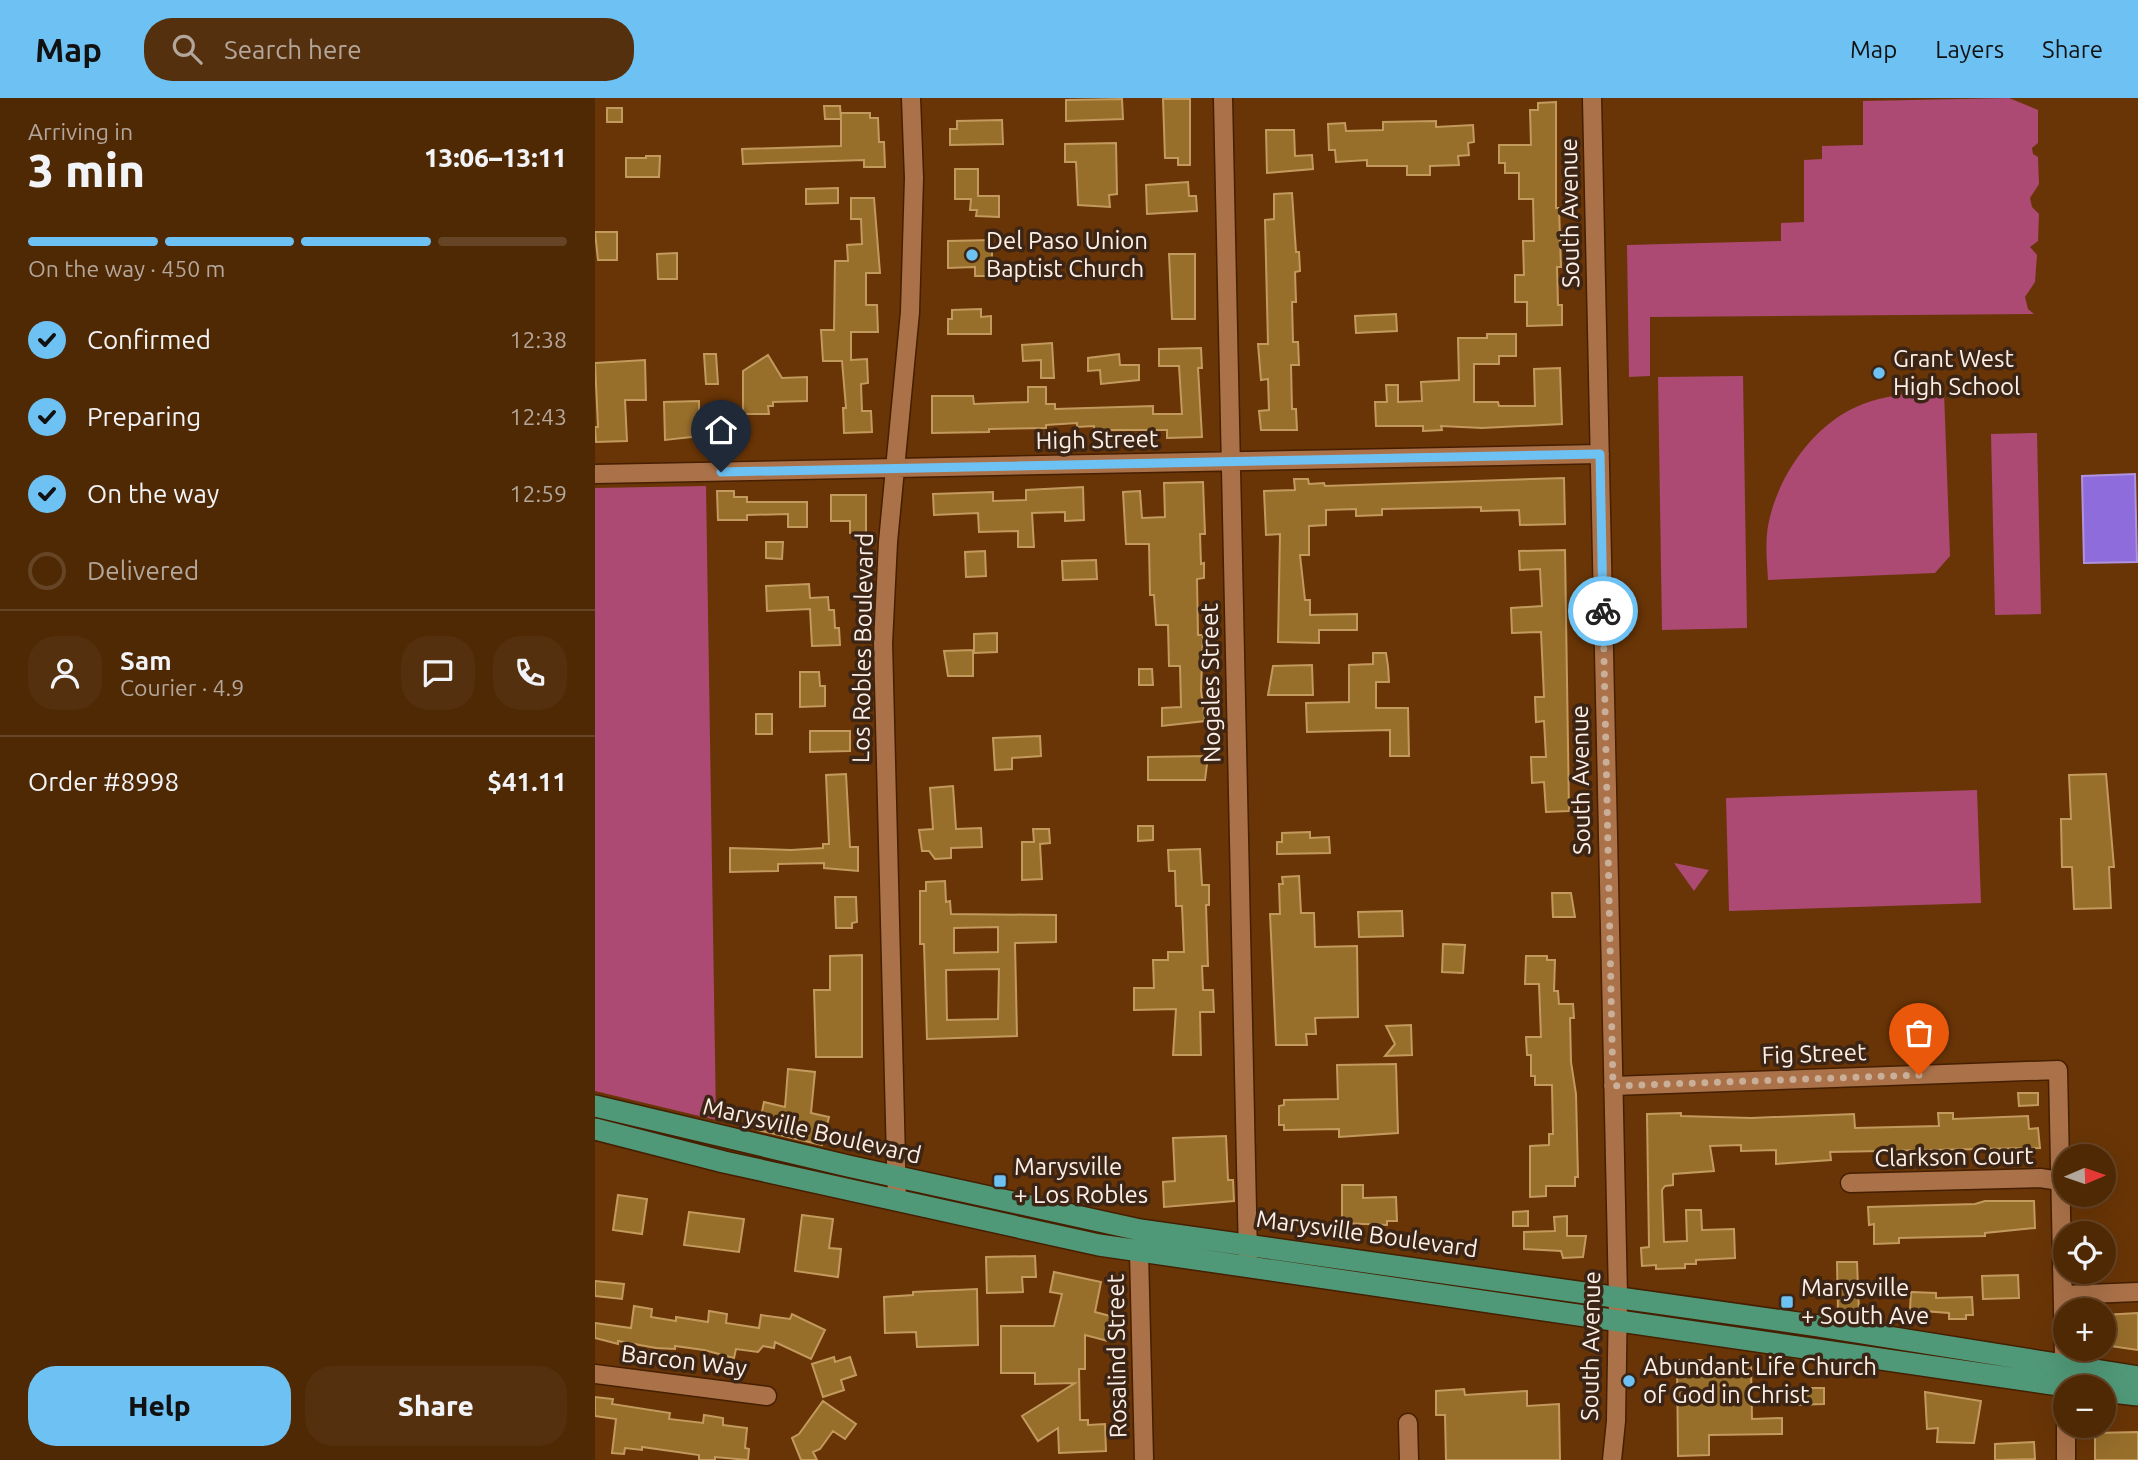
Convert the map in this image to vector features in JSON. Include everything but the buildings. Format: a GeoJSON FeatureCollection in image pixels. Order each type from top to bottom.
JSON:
{"type":"FeatureCollection","features":[{"type":"Feature","properties":{"kind":"main road","name":"Marysville Boulevard"},"geometry":{"type":"LineString","coordinates":[[595,1106],[896,1177],[1140,1230],[1618,1297],[2053,1383]]}},
{"type":"Feature","properties":{"kind":"main road","name":"Marysville Boulevard"},"geometry":{"type":"LineString","coordinates":[[595,1129],[724,1162],[1139,1252],[2053,1384]]}},
{"type":"Feature","properties":{"kind":"main road"},"geometry":{"type":"LineString","coordinates":[[1139,1252],[1140,1230]]}},
{"type":"Feature","properties":{"kind":"main road"},"geometry":{"type":"LineString","coordinates":[[1360,1260],[1375,1273],[1417,1285],[1425,1294],[1434,1286],[1485,1286],[1495,1280]]}},
{"type":"Feature","properties":{"kind":"main road","name":"Marysville Boulevard"},"geometry":{"type":"LineString","coordinates":[[2116,1380],[2138,1377]]}},
{"type":"Feature","properties":{"kind":"main road"},"geometry":{"type":"LineString","coordinates":[[2116,1392],[2138,1395]]}},
{"type":"Feature","properties":{"kind":"street","name":"Los Robles Boulevard"},"geometry":{"type":"LineString","coordinates":[[897,1200],[883,639],[895,468],[911,312],[914,178],[911,98]]}},
{"type":"Feature","properties":{"kind":"street","name":"Nogales Street"},"geometry":{"type":"LineString","coordinates":[[1223,98],[1248,1268]]}},
{"type":"Feature","properties":{"kind":"street","name":"South Avenue"},"geometry":{"type":"LineString","coordinates":[[1592,98],[1618,1297],[1616,1421],[1612,1460]]}},
{"type":"Feature","properties":{"kind":"street","name":"High Street"},"geometry":{"type":"LineString","coordinates":[[595,474],[1600,454]]}},
{"type":"Feature","properties":{"kind":"street","name":"Fig Street"},"geometry":{"type":"LineString","coordinates":[[1613,1086],[2058,1070],[2059,1144]]}},
{"type":"Feature","properties":{"kind":"street","name":"Clarkson Court"},"geometry":{"type":"LineString","coordinates":[[1850,1184],[2040,1178],[2053,1180]]}},
{"type":"Feature","properties":{"kind":"street"},"geometry":{"type":"LineString","coordinates":[[2061,1208],[2067,1375]]}},
{"type":"Feature","properties":{"kind":"street","name":"Rosalind Street"},"geometry":{"type":"LineString","coordinates":[[1139,1252],[1144,1460]]}},
{"type":"Feature","properties":{"kind":"street"},"geometry":{"type":"LineString","coordinates":[[2063,1295],[2138,1292]]}},
{"type":"Feature","properties":{"kind":"street","name":"Barcon Way"},"geometry":{"type":"LineString","coordinates":[[595,1374],[767,1395]]}},
{"type":"Feature","properties":{"kind":"street"},"geometry":{"type":"LineString","coordinates":[[1408,1423],[1409,1460]]}},
{"type":"Feature","properties":{"kind":"street"},"geometry":{"type":"LineString","coordinates":[[2066,1438],[2066,1460]]}},
{"type":"Feature","properties":{"kind":"shaded area"},"geometry":{"type":"Polygon","coordinates":[[[2009,98],[2038,110],[2038,143],[2032,148],[2033,154],[2038,157],[2039,184],[2030,198],[2032,207],[2039,214],[2038,241],[2030,247],[2037,255],[2035,282],[2025,297],[2028,309],[2034,314],[1650,317],[1650,376],[1629,377],[1627,245],[1781,241],[1781,223],[1804,222],[1804,160],[1822,159],[1822,146],[1863,145],[1863,101],[2009,98]]]}},
{"type":"Feature","properties":{"kind":"shaded area"},"geometry":{"type":"Polygon","coordinates":[[[1743,376],[1747,628],[1662,630],[1658,377],[1743,376]]]}},
{"type":"Feature","properties":{"kind":"shaded area"},"geometry":{"type":"Polygon","coordinates":[[[1927,391],[1944,392],[1950,556],[1935,573],[1768,580],[1767,540],[1773,507],[1789,470],[1814,437],[1846,412],[1863,404],[1927,391]]]}},
{"type":"Feature","properties":{"kind":"shaded area"},"geometry":{"type":"Polygon","coordinates":[[[2037,433],[2041,614],[1995,615],[1991,434],[2037,433]]]}},
{"type":"Feature","properties":{"kind":"shaded area"},"geometry":{"type":"Polygon","coordinates":[[[2135,474],[2137,562],[2084,563],[2082,476],[2135,474]]]}},
{"type":"Feature","properties":{"kind":"shaded area"},"geometry":{"type":"Polygon","coordinates":[[[706,486],[716,1120],[595,1091],[595,488],[706,486]]]}},
{"type":"Feature","properties":{"kind":"shaded area"},"geometry":{"type":"Polygon","coordinates":[[[1977,790],[1981,903],[1729,911],[1726,798],[1977,790]]]}},
{"type":"Feature","properties":{"kind":"shaded area"},"geometry":{"type":"Polygon","coordinates":[[[1674,863],[1709,870],[1694,891],[1674,863]]]}},
{"type":"Feature","properties":{"kind":"way so far"},"geometry":{"type":"LineString","coordinates":[[1603,611],[1613,1086],[1919,1075]]}},
{"type":"Feature","properties":{"kind":"place","name":"Del Paso Union Baptist Church"},"geometry":{"type":"Point","coordinates":[972,255]}},
{"type":"Feature","properties":{"kind":"place","name":"Grant West High School"},"geometry":{"type":"Point","coordinates":[1879,373]}},
{"type":"Feature","properties":{"kind":"place","name":"Marysville + Los Robles"},"geometry":{"type":"Point","coordinates":[1000,1181]}},
{"type":"Feature","properties":{"kind":"place","name":"Marysville + South Ave"},"geometry":{"type":"Point","coordinates":[1787,1302]}},
{"type":"Feature","properties":{"kind":"place","name":"Abundant Life Church of God in Christ"},"geometry":{"type":"Point","coordinates":[1629,1381]}},
{"type":"Feature","properties":{"kind":"route"},"geometry":{"type":"LineString","coordinates":[[721,472],[1600,454],[1603,611]]}}]}
